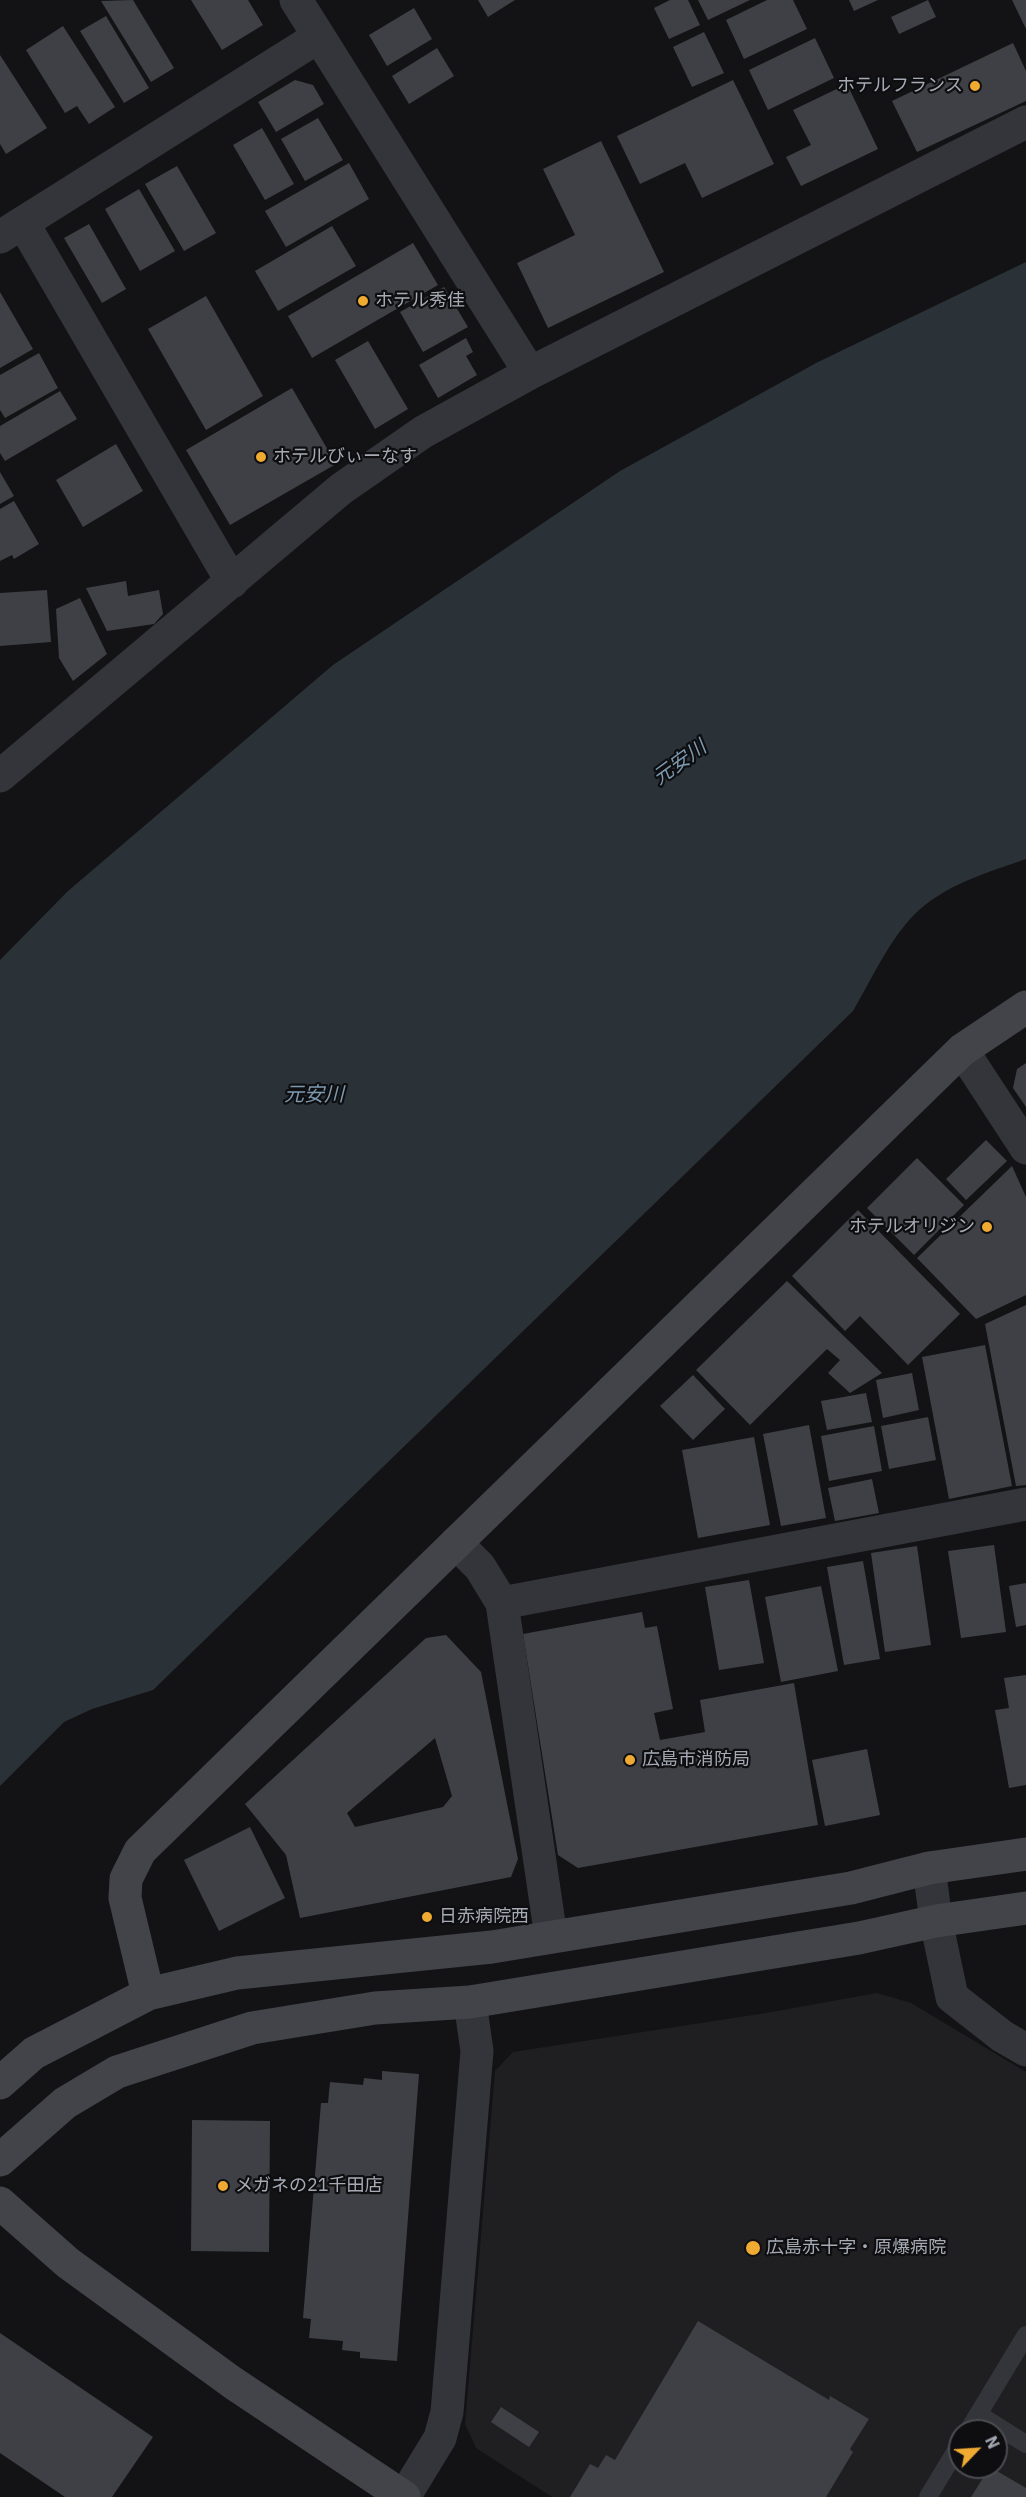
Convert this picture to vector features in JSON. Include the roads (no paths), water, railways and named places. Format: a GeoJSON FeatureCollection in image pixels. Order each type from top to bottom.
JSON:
{"type":"FeatureCollection","features":[{"type":"Feature","properties":{"kind":"street"},"geometry":{"type":"LineString","coordinates":[[296,0],[530,373]]}},
{"type":"Feature","properties":{"kind":"street"},"geometry":{"type":"LineString","coordinates":[[232,582],[12,230],[318,37]]}},
{"type":"Feature","properties":{"kind":"street"},"geometry":{"type":"LineString","coordinates":[[0,776],[341,489],[423,432],[530,373],[1026,122]]}},
{"type":"Feature","properties":{"kind":"street"},"geometry":{"type":"LineString","coordinates":[[148,1994],[125,1898],[126,1879],[140,1851],[962,1050],[1026,1007]]}},
{"type":"Feature","properties":{"kind":"street"},"geometry":{"type":"LineString","coordinates":[[962,1050],[1026,1148]]}},
{"type":"Feature","properties":{"kind":"street"},"geometry":{"type":"LineString","coordinates":[[502,1604],[1026,1504]]}},
{"type":"Feature","properties":{"kind":"street"},"geometry":{"type":"LineString","coordinates":[[456,1543],[480,1567],[502,1604],[551,1937]]}},
{"type":"Feature","properties":{"kind":"street"},"geometry":{"type":"LineString","coordinates":[[0,2083],[34,2053],[148,1994],[237,1973],[492,1947],[851,1888],[929,1868],[1026,1854]]}},
{"type":"Feature","properties":{"kind":"street"},"geometry":{"type":"LineString","coordinates":[[929,1868],[936,1921],[952,1997],[1002,2036],[1026,2050]]}},
{"type":"Feature","properties":{"kind":"street"},"geometry":{"type":"LineString","coordinates":[[0,2160],[65,2103],[117,2072],[252,2028],[375,2008],[470,2002],[859,1938],[936,1921],[1026,1908]]}},
{"type":"Feature","properties":{"kind":"street"},"geometry":{"type":"LineString","coordinates":[[0,2203],[68,2263],[233,2383],[404,2497],[440,2438],[447,2412],[477,2051],[470,2002]]}},
{"type":"Feature","properties":{"kind":"lane"},"geometry":{"type":"LineString","coordinates":[[975,2419],[1026,2335]]}},
{"type":"Feature","properties":{"kind":"lane"},"geometry":{"type":"LineString","coordinates":[[978,2414],[1026,2444]]}},
{"type":"Feature","properties":{"kind":"lane"},"geometry":{"type":"LineString","coordinates":[[928,2497],[948,2464]]}},
{"type":"Feature","properties":{"kind":"water","name":"元安川"},"geometry":{"type":"Polygon","coordinates":[[[1026,262],[1026,859],[961,884],[925,905],[903,927],[894,940],[853,1011],[153,1690],[92,1709],[64,1722],[0,1786],[0,960],[68,891],[333,665],[620,471],[818,362],[1026,262]]]}},
{"type":"Feature","properties":{"kind":"place","name":"ホテルフランス"},"geometry":{"type":"Point","coordinates":[975,86]}},
{"type":"Feature","properties":{"kind":"place","name":"ホテル秀佳"},"geometry":{"type":"Point","coordinates":[363,301]}},
{"type":"Feature","properties":{"kind":"place","name":"ホテルびぃーなす"},"geometry":{"type":"Point","coordinates":[261,457]}},
{"type":"Feature","properties":{"kind":"place","name":"ホテルオリジン"},"geometry":{"type":"Point","coordinates":[987,1227]}},
{"type":"Feature","properties":{"kind":"place","name":"広島市消防局"},"geometry":{"type":"Point","coordinates":[630,1760]}},
{"type":"Feature","properties":{"kind":"place","name":"日赤病院西"},"geometry":{"type":"Point","coordinates":[427,1917]}},
{"type":"Feature","properties":{"kind":"place","name":"メガネの21千田店"},"geometry":{"type":"Point","coordinates":[223,2186]}},
{"type":"Feature","properties":{"kind":"place","name":"広島赤十字・原爆病院"},"geometry":{"type":"Point","coordinates":[753,2248]}}]}
